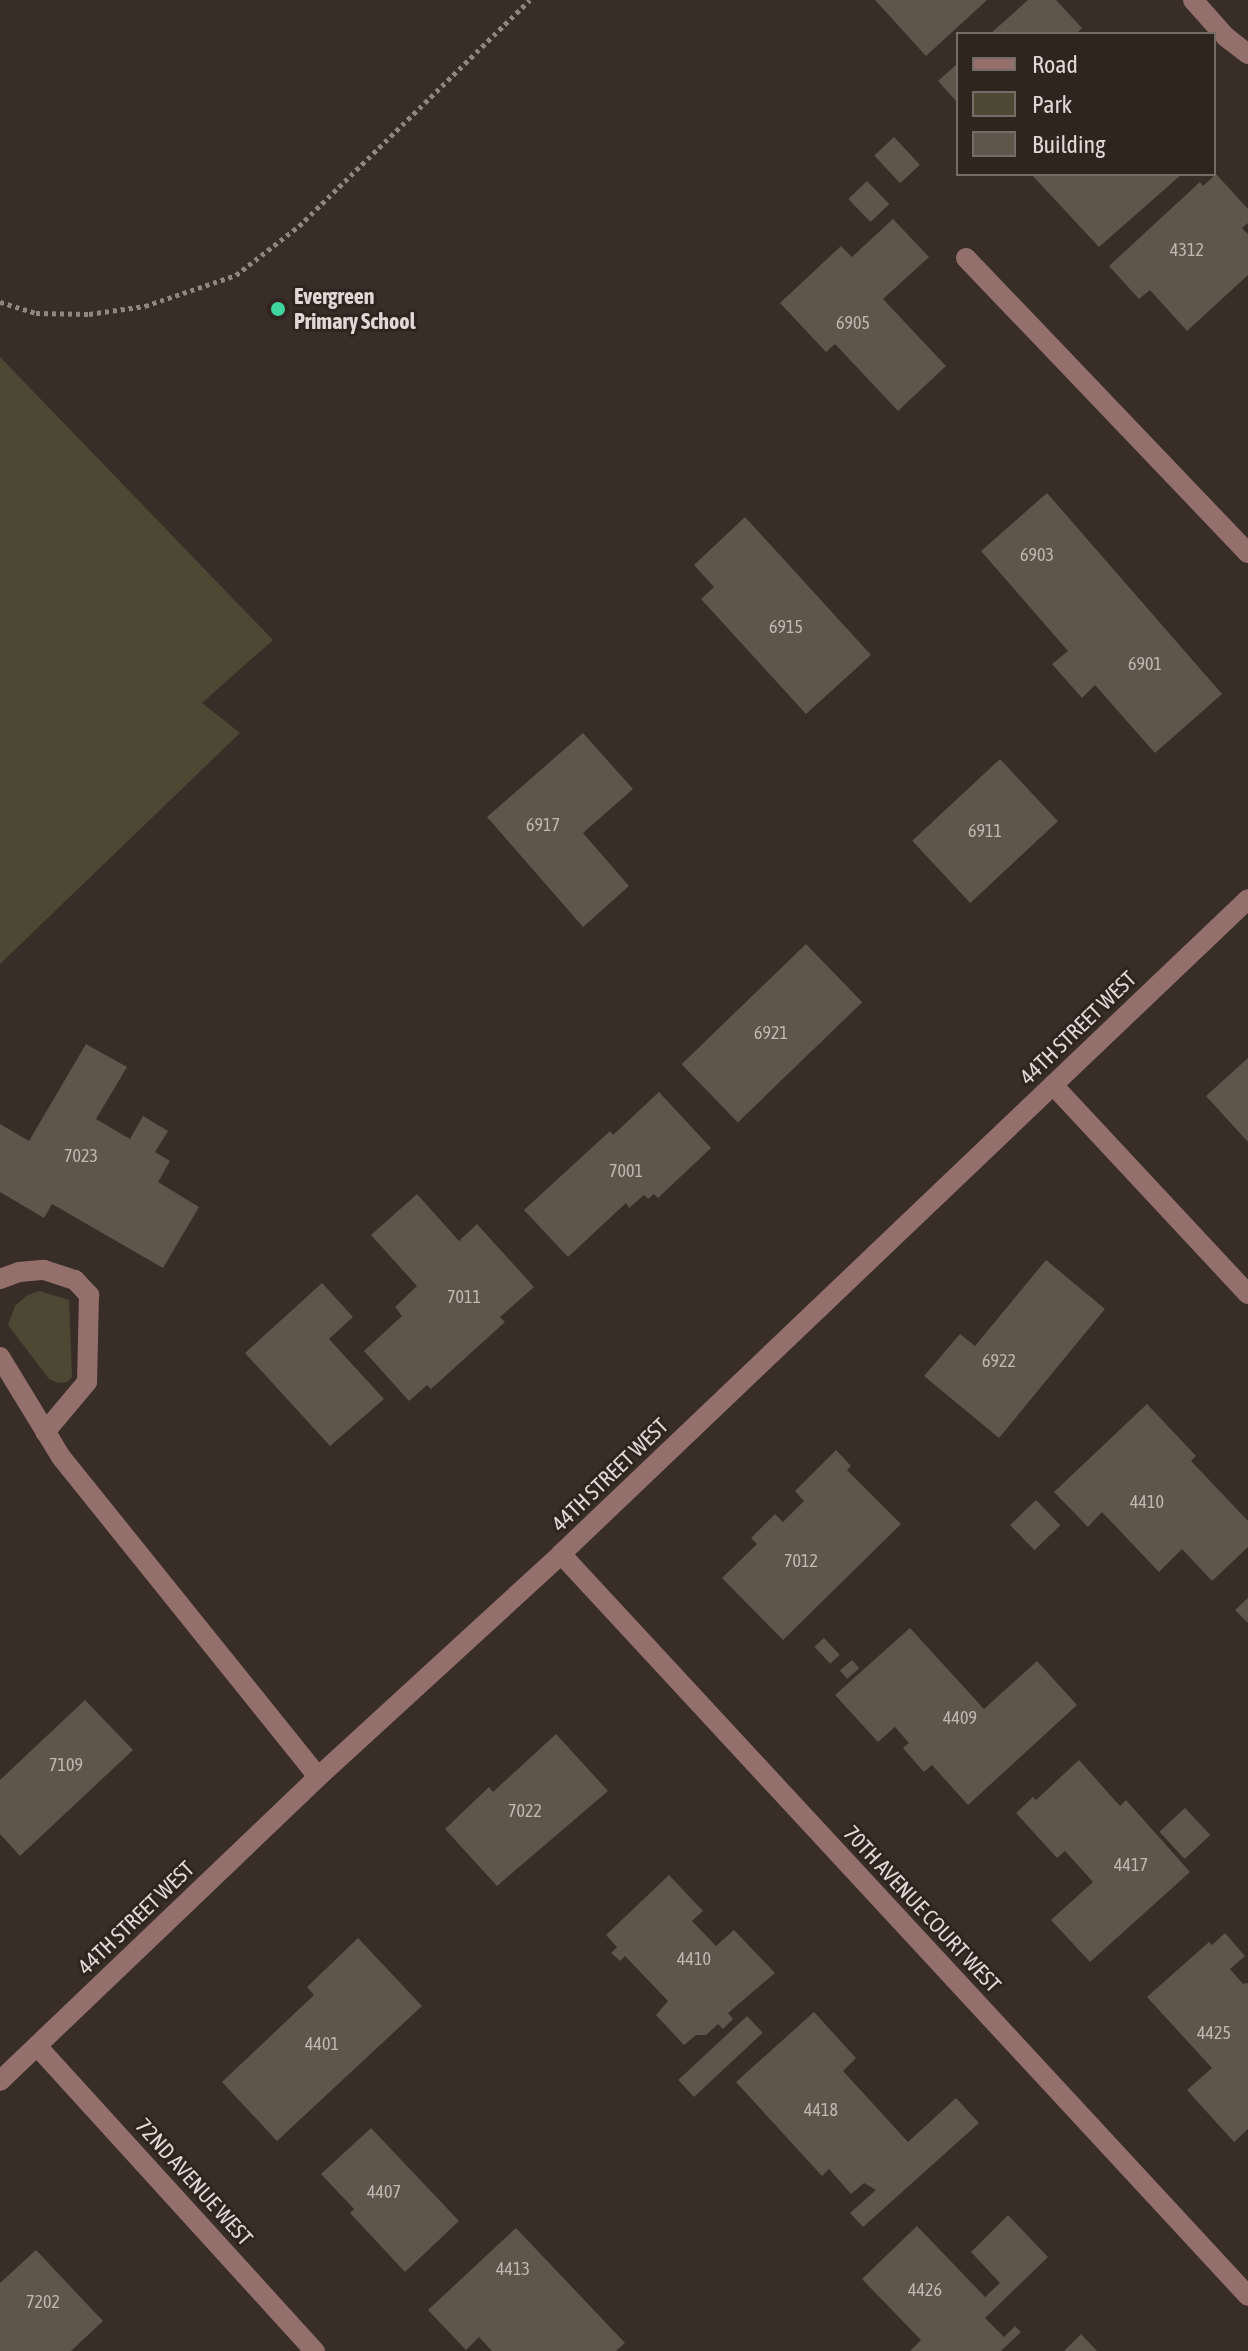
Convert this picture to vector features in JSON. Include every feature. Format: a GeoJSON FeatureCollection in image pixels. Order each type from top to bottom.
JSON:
{"type":"FeatureCollection","features":[{"type":"Feature","properties":{"kind":"street"},"geometry":{"type":"LineString","coordinates":[[1193,0],[1226,37],[1248,54]]}},
{"type":"Feature","properties":{"kind":"street"},"geometry":{"type":"LineString","coordinates":[[966,258],[1248,553]]}},
{"type":"Feature","properties":{"kind":"street","name":"44TH STREET WEST"},"geometry":{"type":"LineString","coordinates":[[0,2081],[318,1777],[561,1554],[1248,899]]}},
{"type":"Feature","properties":{"kind":"street"},"geometry":{"type":"LineString","coordinates":[[1053,1085],[1248,1294]]}},
{"type":"Feature","properties":{"kind":"street"},"geometry":{"type":"LineString","coordinates":[[0,1279],[19,1272],[44,1270],[75,1280],[89,1295],[87,1382],[45,1432]]}},
{"type":"Feature","properties":{"kind":"street"},"geometry":{"type":"LineString","coordinates":[[0,1357],[61,1457],[318,1777]]}},
{"type":"Feature","properties":{"kind":"street","name":"70TH AVENUE COURT WEST"},"geometry":{"type":"LineString","coordinates":[[561,1554],[1248,2296]]}},
{"type":"Feature","properties":{"kind":"street","name":"72ND AVENUE WEST"},"geometry":{"type":"LineString","coordinates":[[37,2046],[315,2351]]}},
{"type":"Feature","properties":{"kind":"path"},"geometry":{"type":"LineString","coordinates":[[0,302],[36,313],[89,314],[145,306],[236,275],[299,226],[530,0]]}},
{"type":"Feature","properties":{"kind":"green space"},"geometry":{"type":"Polygon","coordinates":[[[0,357],[273,640],[202,703],[240,733],[0,964],[0,357]]]}},
{"type":"Feature","properties":{"kind":"green space"},"geometry":{"type":"Polygon","coordinates":[[[39,1291],[69,1300],[72,1377],[67,1382],[58,1383],[49,1379],[8,1325],[15,1306],[26,1296],[39,1291]]]}},
{"type":"Feature","properties":{"kind":"building"},"geometry":{"type":"Polygon","coordinates":[[[875,0],[987,0],[926,56],[875,0]]]}},
{"type":"Feature","properties":{"kind":"building"},"geometry":{"type":"Polygon","coordinates":[[[1028,0],[1056,0],[1082,28],[1078,32],[992,32],[1028,0]]]}},
{"type":"Feature","properties":{"kind":"building"},"geometry":{"type":"Polygon","coordinates":[[[956,65],[956,101],[938,81],[956,65]]]}},
{"type":"Feature","properties":{"kind":"building"},"geometry":{"type":"Polygon","coordinates":[[[894,137],[920,165],[900,183],[874,155],[894,137]]]}},
{"type":"Feature","properties":{"kind":"building"},"geometry":{"type":"Polygon","coordinates":[[[1216,174],[1248,209],[1248,223],[1242,228],[1248,234],[1248,275],[1187,331],[1150,290],[1139,299],[1109,266],[1200,182],[1203,186],[1216,174]]]}},
{"type":"Feature","properties":{"kind":"building"},"geometry":{"type":"Polygon","coordinates":[[[1033,176],[1180,176],[1099,247],[1033,176]]]}},
{"type":"Feature","properties":{"kind":"building"},"geometry":{"type":"Polygon","coordinates":[[[867,181],[889,204],[871,222],[848,199],[867,181]]]}},
{"type":"Feature","properties":{"kind":"building"},"geometry":{"type":"Polygon","coordinates":[[[893,219],[929,257],[883,299],[946,366],[898,411],[835,344],[826,352],[780,303],[841,246],[852,257],[893,219]]]}},
{"type":"Feature","properties":{"kind":"building"},"geometry":{"type":"Polygon","coordinates":[[[1047,493],[1222,694],[1155,753],[1095,685],[1082,698],[1052,664],[1068,651],[981,551],[1047,493]]]}},
{"type":"Feature","properties":{"kind":"building"},"geometry":{"type":"Polygon","coordinates":[[[745,517],[871,655],[806,714],[701,599],[714,587],[694,565],[745,517]]]}},
{"type":"Feature","properties":{"kind":"building"},"geometry":{"type":"Polygon","coordinates":[[[583,733],[633,789],[583,833],[629,886],[583,927],[487,817],[583,733]]]}},
{"type":"Feature","properties":{"kind":"building"},"geometry":{"type":"Polygon","coordinates":[[[1000,759],[1058,821],[970,903],[912,841],[1000,759]]]}},
{"type":"Feature","properties":{"kind":"building"},"geometry":{"type":"Polygon","coordinates":[[[806,944],[862,1002],[738,1122],[682,1064],[806,944]]]}},
{"type":"Feature","properties":{"kind":"building"},"geometry":{"type":"Polygon","coordinates":[[[86,1044],[127,1067],[96,1119],[130,1139],[143,1116],[168,1131],[155,1152],[170,1161],[158,1182],[199,1207],[163,1268],[52,1204],[44,1218],[0,1192],[0,1124],[29,1141],[86,1044]]]}},
{"type":"Feature","properties":{"kind":"building"},"geometry":{"type":"Polygon","coordinates":[[[1248,1058],[1248,1142],[1206,1096],[1248,1058]]]}},
{"type":"Feature","properties":{"kind":"building"},"geometry":{"type":"Polygon","coordinates":[[[659,1092],[711,1148],[658,1198],[654,1194],[648,1199],[644,1195],[629,1208],[626,1203],[568,1257],[524,1210],[610,1131],[613,1135],[659,1092]]]}},
{"type":"Feature","properties":{"kind":"building"},"geometry":{"type":"Polygon","coordinates":[[[417,1194],[459,1241],[477,1224],[534,1287],[500,1317],[505,1322],[431,1389],[427,1385],[409,1401],[364,1351],[402,1316],[395,1307],[417,1286],[371,1235],[417,1194]]]}},
{"type":"Feature","properties":{"kind":"building"},"geometry":{"type":"Polygon","coordinates":[[[1046,1260],[1105,1309],[999,1438],[924,1376],[960,1334],[975,1346],[1046,1260]]]}},
{"type":"Feature","properties":{"kind":"building"},"geometry":{"type":"Polygon","coordinates":[[[322,1283],[353,1317],[329,1339],[384,1399],[330,1446],[245,1353],[322,1283]]]}},
{"type":"Feature","properties":{"kind":"building"},"geometry":{"type":"Polygon","coordinates":[[[1147,1404],[1196,1456],[1191,1461],[1248,1521],[1248,1547],[1212,1581],[1182,1549],[1159,1572],[1102,1512],[1088,1527],[1054,1492],[1147,1404]]]}},
{"type":"Feature","properties":{"kind":"building"},"geometry":{"type":"Polygon","coordinates":[[[836,1450],[851,1466],[847,1470],[901,1524],[783,1640],[722,1578],[757,1544],[751,1538],[775,1514],[783,1522],[804,1501],[795,1491],[836,1450]]]}},
{"type":"Feature","properties":{"kind":"building"},"geometry":{"type":"Polygon","coordinates":[[[1036,1500],[1060,1525],[1034,1550],[1010,1525],[1036,1500]]]}},
{"type":"Feature","properties":{"kind":"building"},"geometry":{"type":"Polygon","coordinates":[[[1248,1598],[1248,1623],[1235,1610],[1248,1598]]]}},
{"type":"Feature","properties":{"kind":"building"},"geometry":{"type":"Polygon","coordinates":[[[910,1628],[984,1709],[1037,1661],[1077,1705],[968,1805],[932,1765],[924,1772],[903,1748],[909,1743],[895,1727],[878,1742],[835,1695],[910,1628]]]}},
{"type":"Feature","properties":{"kind":"building"},"geometry":{"type":"Polygon","coordinates":[[[824,1638],[840,1655],[830,1664],[814,1647],[824,1638]]]}},
{"type":"Feature","properties":{"kind":"building"},"geometry":{"type":"Polygon","coordinates":[[[852,1660],[859,1668],[847,1679],[840,1670],[852,1660]]]}},
{"type":"Feature","properties":{"kind":"building"},"geometry":{"type":"Polygon","coordinates":[[[85,1700],[133,1750],[20,1856],[0,1834],[0,1780],[85,1700]]]}},
{"type":"Feature","properties":{"kind":"building"},"geometry":{"type":"Polygon","coordinates":[[[556,1734],[608,1791],[497,1886],[445,1829],[489,1787],[493,1792],[556,1734]]]}},
{"type":"Feature","properties":{"kind":"building"},"geometry":{"type":"Polygon","coordinates":[[[1079,1760],[1120,1806],[1126,1800],[1190,1872],[1090,1962],[1051,1920],[1093,1882],[1065,1851],[1057,1858],[1016,1813],[1033,1797],[1036,1800],[1079,1760]]]}},
{"type":"Feature","properties":{"kind":"building"},"geometry":{"type":"Polygon","coordinates":[[[1185,1808],[1210,1835],[1185,1859],[1159,1832],[1185,1808]]]}},
{"type":"Feature","properties":{"kind":"building"},"geometry":{"type":"Polygon","coordinates":[[[669,1875],[703,1911],[692,1921],[716,1946],[734,1930],[775,1973],[728,2013],[733,2019],[723,2029],[718,2024],[706,2035],[696,2035],[684,2045],[656,2015],[668,2001],[625,1956],[620,1961],[611,1953],[617,1947],[606,1935],[669,1875]]]}},
{"type":"Feature","properties":{"kind":"building"},"geometry":{"type":"Polygon","coordinates":[[[1225,1933],[1245,1956],[1230,1969],[1243,1984],[1248,1983],[1248,2129],[1234,2142],[1187,2090],[1212,2068],[1147,1997],[1209,1942],[1212,1945],[1225,1933]]]}},
{"type":"Feature","properties":{"kind":"building"},"geometry":{"type":"Polygon","coordinates":[[[358,1938],[422,2006],[277,2141],[222,2082],[314,1995],[307,1987],[358,1938]]]}},
{"type":"Feature","properties":{"kind":"building"},"geometry":{"type":"Polygon","coordinates":[[[814,2012],[856,2058],[843,2071],[908,2142],[956,2098],[979,2123],[863,2227],[850,2213],[876,2190],[864,2183],[851,2194],[829,2169],[822,2176],[736,2082],[814,2012]]]}},
{"type":"Feature","properties":{"kind":"building"},"geometry":{"type":"Polygon","coordinates":[[[747,2016],[763,2033],[694,2097],[678,2080],[747,2016]]]}},
{"type":"Feature","properties":{"kind":"building"},"geometry":{"type":"Polygon","coordinates":[[[371,2128],[459,2221],[405,2272],[350,2213],[354,2209],[321,2174],[371,2128]]]}},
{"type":"Feature","properties":{"kind":"building"},"geometry":{"type":"Polygon","coordinates":[[[1008,2215],[1048,2257],[985,2318],[1004,2337],[1015,2326],[1021,2332],[1001,2351],[910,2351],[921,2340],[862,2279],[917,2226],[985,2297],[1000,2283],[971,2252],[1008,2215]]]}},
{"type":"Feature","properties":{"kind":"building"},"geometry":{"type":"Polygon","coordinates":[[[516,2228],[625,2343],[616,2351],[492,2351],[479,2337],[466,2350],[428,2310],[516,2228]]]}},
{"type":"Feature","properties":{"kind":"building"},"geometry":{"type":"Polygon","coordinates":[[[36,2250],[103,2321],[71,2351],[0,2351],[0,2283],[36,2250]]]}},
{"type":"Feature","properties":{"kind":"building"},"geometry":{"type":"Polygon","coordinates":[[[1081,2334],[1097,2351],[1064,2351],[1081,2334]]]}},
{"type":"Feature","properties":{"kind":"place","name":"Evergreen Primary School"},"geometry":{"type":"Point","coordinates":[278,309]}}]}
